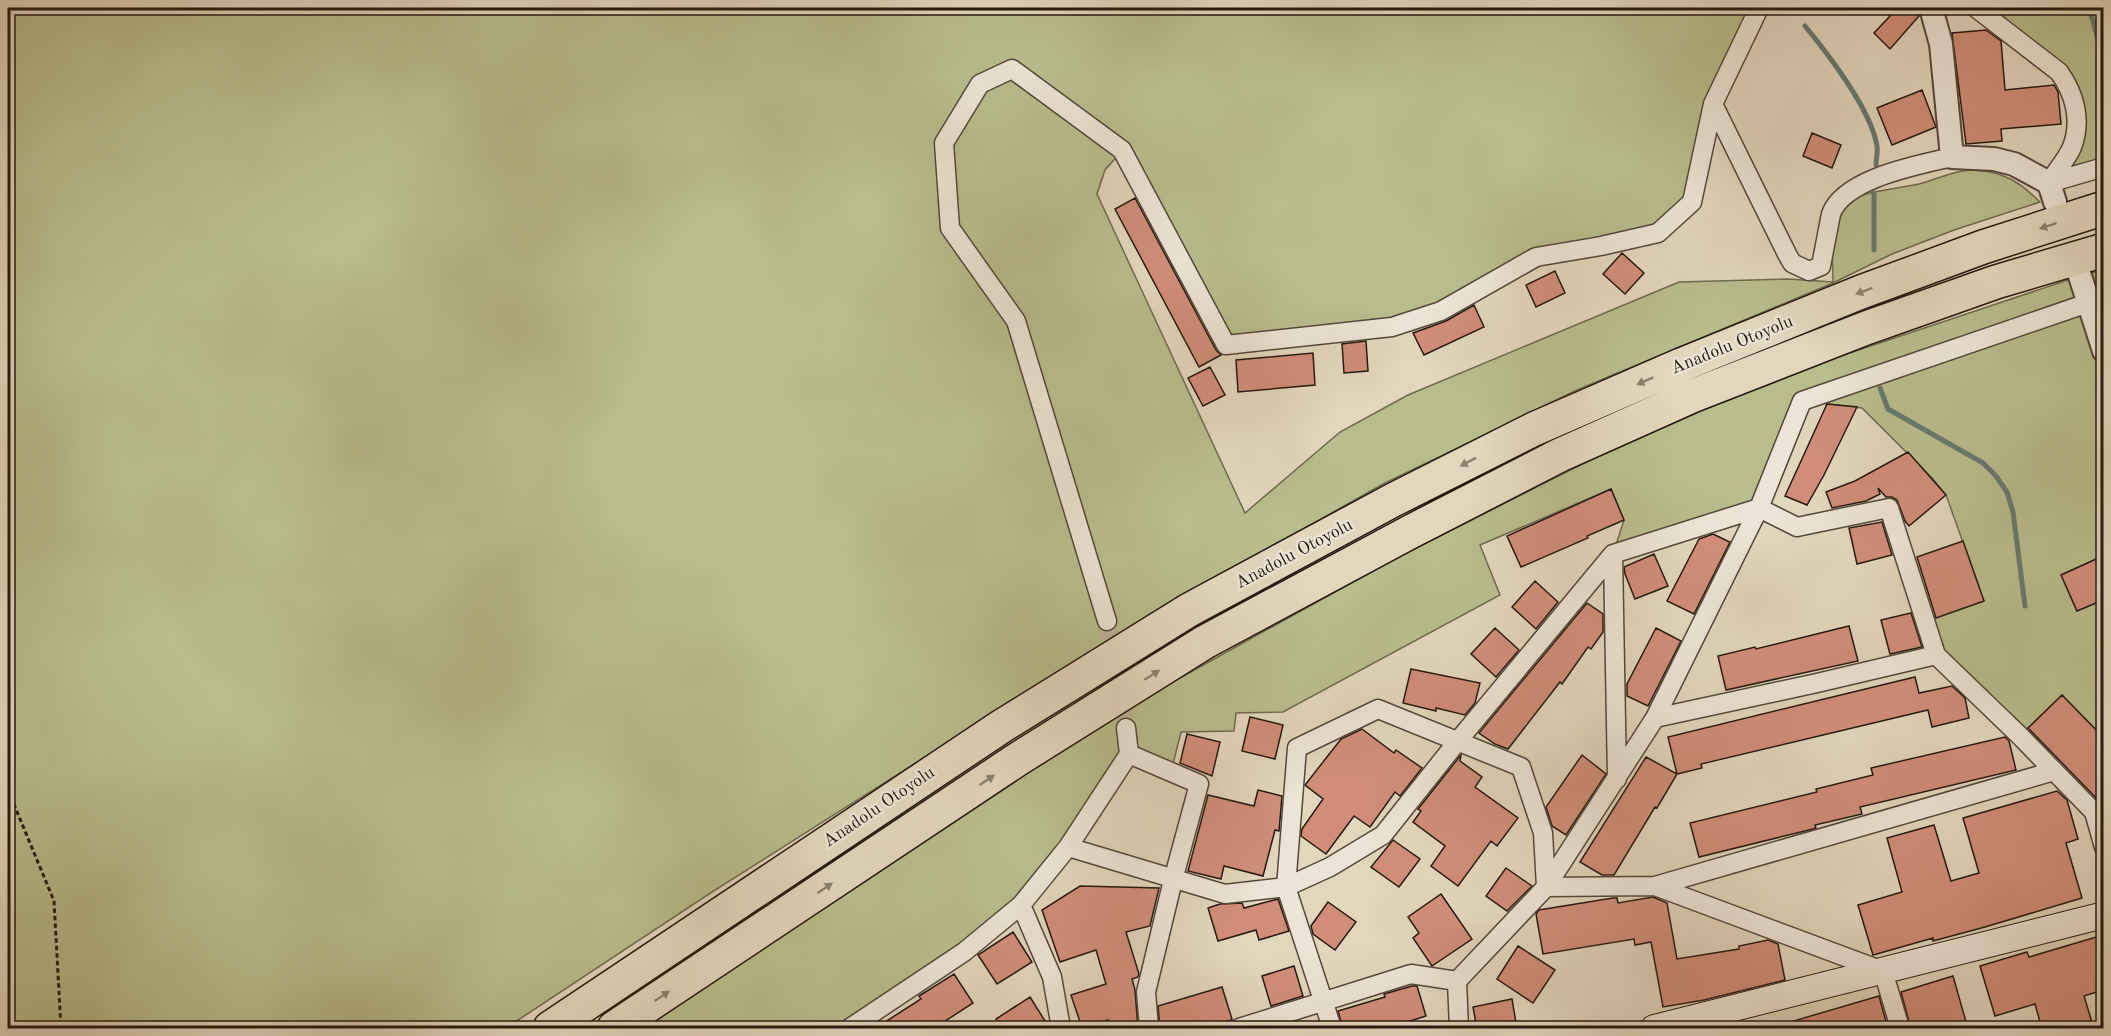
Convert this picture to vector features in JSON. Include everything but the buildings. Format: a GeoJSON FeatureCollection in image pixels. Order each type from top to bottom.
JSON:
{"type":"FeatureCollection","features":[{"type":"Feature","properties":{"kind":"highway","name":"Anadolu Otoyolu"},"geometry":{"type":"LineString","coordinates":[[550,1029],[1002,726],[1190,610],[1393,500],[1534,429],[1680,365],[1872,287],[1983,247],[2103,208]]}},
{"type":"Feature","properties":{"kind":"highway","name":"Anadolu Otoyolu"},"geometry":{"type":"LineString","coordinates":[[614,1029],[1008,766],[1195,648],[1410,532],[1560,455],[1692,396],[1877,324],[1996,282],[2103,250]]}},
{"type":"Feature","properties":{"kind":"main road"},"geometry":{"type":"LineString","coordinates":[[1654,1029],[2103,915]]}},
{"type":"Feature","properties":{"kind":"street"},"geometry":{"type":"LineString","coordinates":[[1107,621],[1016,321],[950,228],[945,143],[980,84],[1012,69],[1122,150],[1226,345],[1392,327],[1441,311],[1536,257],[1602,246],[1658,233],[1692,202],[1713,104],[1759,8]]}},
{"type":"Feature","properties":{"kind":"street"},"geometry":{"type":"LineString","coordinates":[[1931,8],[1941,44],[1952,158]]}},
{"type":"Feature","properties":{"kind":"street"},"geometry":{"type":"LineString","coordinates":[[1976,8],[2059,72],[2068,85],[2076,110],[2076,127],[2072,147],[2052,192]]}},
{"type":"Feature","properties":{"kind":"street"},"geometry":{"type":"LineString","coordinates":[[1713,104],[1786,254],[1792,263],[1809,270],[1821,266],[1833,206],[1851,191],[1884,175],[1952,158],[1994,159],[2014,164],[2052,192]]}},
{"type":"Feature","properties":{"kind":"street"},"geometry":{"type":"LineString","coordinates":[[2052,192],[2103,167]]}},
{"type":"Feature","properties":{"kind":"street"},"geometry":{"type":"LineString","coordinates":[[2080,276],[2103,351]]}},
{"type":"Feature","properties":{"kind":"street"},"geometry":{"type":"LineString","coordinates":[[1459,1029],[1457,981],[1546,887],[1655,718],[1760,508],[1802,401],[2088,303]]}},
{"type":"Feature","properties":{"kind":"street"},"geometry":{"type":"LineString","coordinates":[[1068,848],[1225,894],[1286,887],[1330,867],[1383,836],[1457,742],[1613,554],[1760,508],[1797,526],[1889,508],[1936,655],[2094,812],[2103,847]]}},
{"type":"Feature","properties":{"kind":"street"},"geometry":{"type":"LineString","coordinates":[[1613,554],[1617,779]]}},
{"type":"Feature","properties":{"kind":"street"},"geometry":{"type":"LineString","coordinates":[[1655,718],[1936,655]]}},
{"type":"Feature","properties":{"kind":"street"},"geometry":{"type":"LineString","coordinates":[[1332,1029],[1286,887],[1297,748],[1378,709],[1521,767],[1543,833],[1546,887]]}},
{"type":"Feature","properties":{"kind":"street"},"geometry":{"type":"LineString","coordinates":[[850,1029],[964,952],[1021,905],[1068,848],[1129,754],[1126,728]]}},
{"type":"Feature","properties":{"kind":"street"},"geometry":{"type":"LineString","coordinates":[[1129,754],[1199,784],[1146,992],[1149,1029]]}},
{"type":"Feature","properties":{"kind":"street"},"geometry":{"type":"LineString","coordinates":[[1546,887],[1655,885],[2054,771]]}},
{"type":"Feature","properties":{"kind":"street"},"geometry":{"type":"LineString","coordinates":[[1655,885],[1883,971],[1900,1029]]}},
{"type":"Feature","properties":{"kind":"street"},"geometry":{"type":"LineString","coordinates":[[1021,905],[1052,977],[1060,1029]]}},
{"type":"Feature","properties":{"kind":"street"},"geometry":{"type":"LineString","coordinates":[[1239,1029],[1411,974],[1457,981]]}},
{"type":"Feature","properties":{"kind":"path"},"geometry":{"type":"LineString","coordinates":[[8,790],[54,902],[61,1029]]}},
{"type":"Feature","properties":{"kind":"green space"},"geometry":{"type":"Polygon","coordinates":[[[8,8],[1759,8],[1713,104],[1692,202],[1658,233],[1536,257],[1441,311],[1226,345],[1122,151],[1105,170],[1097,194],[1245,513],[1340,432],[1408,395],[1679,282],[1788,279],[1833,282],[1834,220],[1840,206],[1857,197],[1919,184],[1965,170],[1974,170],[1998,174],[2011,180],[2024,187],[2040,202],[1954,230],[1892,254],[1833,283],[1577,390],[1383,484],[1135,624],[712,892],[506,1028],[8,1028],[8,8]]]}},
{"type":"Feature","properties":{"kind":"green space"},"geometry":{"type":"Polygon","coordinates":[[[1976,8],[2103,8],[2103,167],[2049,183],[2072,147],[2068,85],[1976,8]]]}},
{"type":"Feature","properties":{"kind":"green space"},"geometry":{"type":"Polygon","coordinates":[[[2103,270],[2103,556],[2061,575],[2077,611],[2103,600],[2103,737],[2062,695],[2020,736],[1936,655],[1925,620],[1984,601],[1946,495],[1862,408],[1802,401],[1759,508],[1613,554],[1624,520],[1611,489],[1480,545],[1500,595],[1283,712],[1236,713],[1234,731],[1181,732],[1171,772],[1129,754],[1021,905],[850,1028],[638,1028],[1124,709],[1391,561],[1590,460],[1772,379],[2103,270]]]}},
{"type":"Feature","properties":{"kind":"waterway"},"geometry":{"type":"LineString","coordinates":[[2089,8],[2099,42],[2104,50]]}},
{"type":"Feature","properties":{"kind":"waterway"},"geometry":{"type":"LineString","coordinates":[[1805,26],[1858,100],[1877,146],[1876,165]]}},
{"type":"Feature","properties":{"kind":"waterway"},"geometry":{"type":"LineString","coordinates":[[1874,193],[1874,250]]}},
{"type":"Feature","properties":{"kind":"waterway"},"geometry":{"type":"LineString","coordinates":[[1880,388],[1888,409],[1983,463],[2007,492],[2013,512],[2025,606]]}},
{"type":"Feature","properties":{"kind":"tunnel"},"geometry":{"type":"LineString","coordinates":[[1107,621],[1126,728]]}}]}
